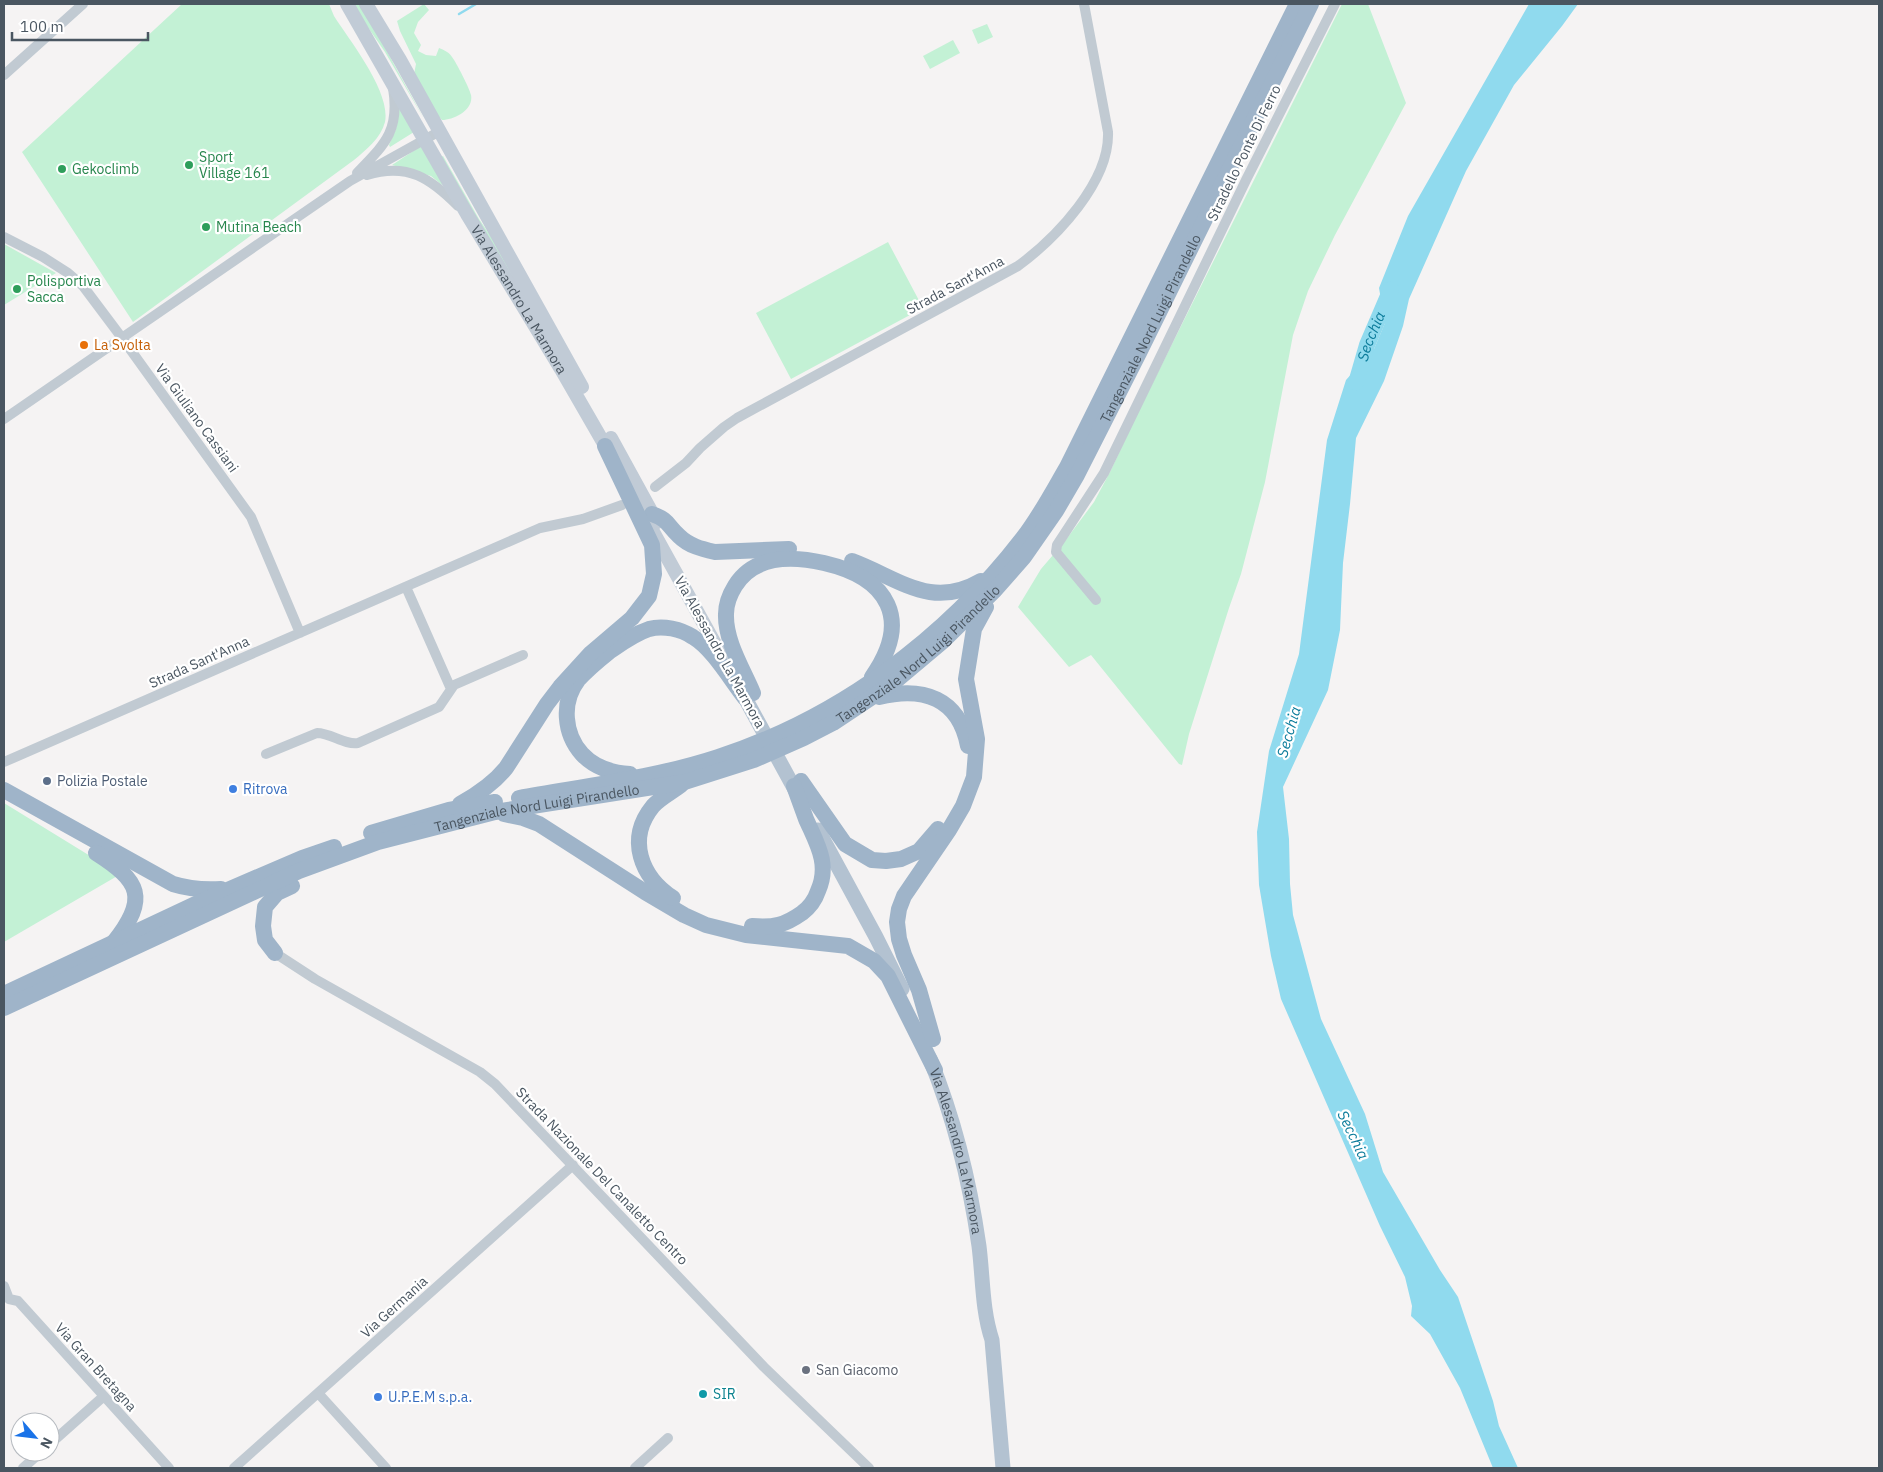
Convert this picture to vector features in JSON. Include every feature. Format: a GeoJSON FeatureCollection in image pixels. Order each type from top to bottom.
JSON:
{"type":"FeatureCollection","features":[{"type":"Feature","properties":{"kind":"highway","name":"Tangenziale Nord Luigi Pirandello"},"geometry":{"type":"LineString","coordinates":[[1000,576],[1046,505],[1066,467],[1297,4]]}},
{"type":"Feature","properties":{"kind":"highway","name":"Tangenziale Nord Luigi Pirandello"},"geometry":{"type":"LineString","coordinates":[[205,908],[233,888],[302,858],[396,825],[449,810],[647,775],[717,757],[747,747],[868,692],[893,683],[943,641],[1000,576],[1041,534],[1077,475],[1311,4]]}},
{"type":"Feature","properties":{"kind":"highway"},"geometry":{"type":"LineString","coordinates":[[449,810],[490,786],[499,778],[560,687],[591,653],[632,618],[649,596],[654,574],[652,545],[605,446]]}},
{"type":"Feature","properties":{"kind":"highway"},"geometry":{"type":"LineString","coordinates":[[652,514],[665,519],[678,535],[686,541],[705,550],[722,552],[797,549],[817,551],[858,563],[928,592],[950,594],[1000,576]]}},
{"type":"Feature","properties":{"kind":"highway"},"geometry":{"type":"LineString","coordinates":[[749,695],[726,627],[727,607],[733,589],[739,579],[760,564],[778,559],[796,558],[835,566],[865,578],[880,591],[889,606],[892,625],[890,642],[868,692],[915,693],[930,696],[944,703],[957,717],[965,730],[969,749],[967,767],[950,810],[934,835],[919,851],[902,860],[872,860],[845,844],[797,784]]}},
{"type":"Feature","properties":{"kind":"highway"},"geometry":{"type":"LineString","coordinates":[[933,1039],[918,990],[899,939],[897,922],[904,896],[949,830],[963,806],[974,777],[977,739],[966,679],[974,628],[1000,576]]}},
{"type":"Feature","properties":{"kind":"highway"},"geometry":{"type":"LineString","coordinates":[[647,775],[622,774],[592,763],[576,748],[569,735],[566,711],[568,700],[578,680],[600,659],[627,639],[650,629],[669,628],[692,636],[704,646],[749,695]]}},
{"type":"Feature","properties":{"kind":"highway","name":"Tangenziale Nord Luigi Pirandello"},"geometry":{"type":"LineString","coordinates":[[205,908],[299,871],[387,840],[495,812],[685,782],[754,760],[833,723],[868,692]]}},
{"type":"Feature","properties":{"kind":"highway"},"geometry":{"type":"LineString","coordinates":[[685,782],[654,805],[645,819],[639,835],[640,853],[644,868],[660,890],[689,907],[736,924],[768,927],[788,922],[807,909],[816,897],[822,882],[824,867],[821,853],[797,784]]}},
{"type":"Feature","properties":{"kind":"highway"},"geometry":{"type":"LineString","coordinates":[[4,791],[173,884],[189,889],[204,890],[233,888]]}},
{"type":"Feature","properties":{"kind":"highway"},"geometry":{"type":"LineString","coordinates":[[4,791],[113,864],[126,875],[133,887],[136,898],[135,909],[130,920],[112,944]]}},
{"type":"Feature","properties":{"kind":"highway"},"geometry":{"type":"LineString","coordinates":[[495,812],[523,818],[539,824],[645,892],[684,915],[706,925],[746,935],[848,946],[859,952],[874,961],[888,976],[935,1070]]}},
{"type":"Feature","properties":{"kind":"highway"},"geometry":{"type":"LineString","coordinates":[[275,953],[265,940],[263,926],[265,907],[276,893],[337,866],[345,854]]}},
{"type":"Feature","properties":{"kind":"highway"},"geometry":{"type":"LineString","coordinates":[[4,994],[112,944],[205,908]]}},
{"type":"Feature","properties":{"kind":"highway"},"geometry":{"type":"LineString","coordinates":[[4,1008],[205,908]]}},
{"type":"Feature","properties":{"kind":"main road","name":"Via Alessandro La Marmora"},"geometry":{"type":"LineString","coordinates":[[347,4],[467,214],[561,369],[749,695]]}},
{"type":"Feature","properties":{"kind":"main road","name":"Via Alessandro La Marmora"},"geometry":{"type":"LineString","coordinates":[[366,4],[440,131],[652,514],[797,784],[893,970],[935,1070],[958,1144],[969,1190],[979,1246],[987,1324],[992,1340],[1002,1468]]}},
{"type":"Feature","properties":{"kind":"main road","name":"Via Alessandro La Marmora"},"geometry":{"type":"LineString","coordinates":[[797,784],[901,964],[933,1039],[957,1108],[978,1187],[988,1246],[997,1323],[992,1340]]}},
{"type":"Feature","properties":{"kind":"street"},"geometry":{"type":"LineString","coordinates":[[4,74],[83,4]]}},
{"type":"Feature","properties":{"kind":"street","name":"Strada Sant'Anna"},"geometry":{"type":"LineString","coordinates":[[655,487],[686,463],[700,448],[737,418],[1018,266],[1039,251],[1054,236],[1097,179],[1107,153],[1108,132],[1084,4]]}},
{"type":"Feature","properties":{"kind":"street","name":"Stradello Ponte Di Ferro"},"geometry":{"type":"LineString","coordinates":[[1096,600],[1056,552],[1058,545],[1104,474],[1242,187],[1335,4]]}},
{"type":"Feature","properties":{"kind":"street"},"geometry":{"type":"LineString","coordinates":[[350,181],[385,144],[390,135],[395,113],[393,83]]}},
{"type":"Feature","properties":{"kind":"street"},"geometry":{"type":"LineString","coordinates":[[4,419],[350,181],[440,131]]}},
{"type":"Feature","properties":{"kind":"street"},"geometry":{"type":"LineString","coordinates":[[350,181],[377,172],[414,173],[431,181],[467,214]]}},
{"type":"Feature","properties":{"kind":"street","name":"Via Giuliano Cassiani"},"geometry":{"type":"LineString","coordinates":[[4,237],[43,257],[68,273],[82,286],[122,338],[250,517],[300,632]]}},
{"type":"Feature","properties":{"kind":"street","name":"Strada Sant'Anna"},"geometry":{"type":"LineString","coordinates":[[4,762],[540,528],[583,519],[622,505]]}},
{"type":"Feature","properties":{"kind":"street"},"geometry":{"type":"LineString","coordinates":[[406,586],[451,689]]}},
{"type":"Feature","properties":{"kind":"street"},"geometry":{"type":"LineString","coordinates":[[266,754],[317,733],[324,733],[350,743],[358,743],[439,707],[456,684],[523,655]]}},
{"type":"Feature","properties":{"kind":"street","name":"Strada Nazionale Del Canaletto Centro"},"geometry":{"type":"LineString","coordinates":[[275,953],[488,1078],[764,1367],[869,1468]]}},
{"type":"Feature","properties":{"kind":"street","name":"Via Germania"},"geometry":{"type":"LineString","coordinates":[[234,1468],[573,1165]]}},
{"type":"Feature","properties":{"kind":"street","name":"Via Gran Bretagna"},"geometry":{"type":"LineString","coordinates":[[4,1286],[6,1300],[18,1301],[169,1468]]}},
{"type":"Feature","properties":{"kind":"street"},"geometry":{"type":"LineString","coordinates":[[318,1393],[386,1468]]}},
{"type":"Feature","properties":{"kind":"street"},"geometry":{"type":"LineString","coordinates":[[60,1435],[104,1396]]}},
{"type":"Feature","properties":{"kind":"street"},"geometry":{"type":"LineString","coordinates":[[635,1468],[668,1438]]}},
{"type":"Feature","properties":{"kind":"green space","name":"Sport Village 161"},"geometry":{"type":"Polygon","coordinates":[[[182,4],[329,4],[334,16],[376,82],[382,96],[385,122],[377,138],[354,160],[133,322],[22,152],[182,4]]]}},
{"type":"Feature","properties":{"kind":"green space"},"geometry":{"type":"Polygon","coordinates":[[[353,4],[361,4],[424,119],[385,52],[353,4]]]}},
{"type":"Feature","properties":{"kind":"green space"},"geometry":{"type":"Polygon","coordinates":[[[424,4],[429,10],[418,22],[414,33],[421,45],[418,51],[426,55],[436,56],[439,48],[448,52],[460,70],[471,95],[471,100],[466,110],[447,120],[442,120],[437,115],[414,74],[416,64],[397,21],[424,4]]]}},
{"type":"Feature","properties":{"kind":"green space"},"geometry":{"type":"Polygon","coordinates":[[[1342,4],[1368,4],[1406,103],[1335,235],[1308,291],[1293,335],[1265,482],[1241,574],[1189,734],[1182,765],[1179,764],[1091,655],[1069,667],[1018,607],[1041,569],[1094,502],[1342,4]]]}},
{"type":"Feature","properties":{"kind":"green space"},"geometry":{"type":"Polygon","coordinates":[[[987,24],[993,37],[978,44],[972,30],[987,24]]]}},
{"type":"Feature","properties":{"kind":"green space"},"geometry":{"type":"Polygon","coordinates":[[[953,40],[960,53],[930,69],[923,56],[953,40]]]}},
{"type":"Feature","properties":{"kind":"green space"},"geometry":{"type":"Polygon","coordinates":[[[398,106],[414,132],[390,147],[389,145],[396,129],[398,106]]]}},
{"type":"Feature","properties":{"kind":"green space"},"geometry":{"type":"Polygon","coordinates":[[[421,146],[442,185],[431,176],[392,165],[421,146]]]}},
{"type":"Feature","properties":{"kind":"green space"},"geometry":{"type":"Polygon","coordinates":[[[443,156],[479,219],[500,250],[534,316],[441,157],[443,156]]]}},
{"type":"Feature","properties":{"kind":"green space"},"geometry":{"type":"Polygon","coordinates":[[[888,242],[923,308],[791,379],[756,313],[888,242]]]}},
{"type":"Feature","properties":{"kind":"green space","name":"Polisportiva Sacca"},"geometry":{"type":"Polygon","coordinates":[[[4,244],[56,273],[4,305],[4,244]]]}},
{"type":"Feature","properties":{"kind":"green space"},"geometry":{"type":"Polygon","coordinates":[[[4,803],[119,875],[4,942],[4,803]]]}},
{"type":"Feature","properties":{"kind":"water"},"geometry":{"type":"Polygon","coordinates":[[[1529,4],[1578,4],[1514,85],[1466,171],[1409,299],[1403,326],[1384,381],[1356,438],[1343,563],[1340,630],[1328,690],[1283,787],[1289,839],[1293,915],[1321,1019],[1365,1114],[1383,1172],[1440,1270],[1458,1297],[1493,1401],[1499,1426],[1518,1468],[1493,1468],[1460,1388],[1430,1334],[1411,1316],[1412,1306],[1405,1277],[1380,1226],[1281,999],[1271,956],[1259,885],[1257,832],[1269,751],[1299,654],[1327,440],[1346,380],[1374,349],[1385,323],[1379,288],[1408,216],[1529,4]]]}},
{"type":"Feature","properties":{"kind":"waterway"},"geometry":{"type":"LineString","coordinates":[[459,14],[476,4]]}},
{"type":"Feature","properties":{"kind":"waterway","name":"Secchia"},"geometry":{"type":"LineString","coordinates":[[1356,383],[1367,345],[1391,289]]}},
{"type":"Feature","properties":{"kind":"place","name":"Sport Village 161"},"geometry":{"type":"Point","coordinates":[189,165]}},
{"type":"Feature","properties":{"kind":"place","name":"Gekoclimb"},"geometry":{"type":"Point","coordinates":[62,169]}},
{"type":"Feature","properties":{"kind":"place","name":"Mutina Beach"},"geometry":{"type":"Point","coordinates":[206,227]}},
{"type":"Feature","properties":{"kind":"place","name":"Polisportiva Sacca"},"geometry":{"type":"Point","coordinates":[17,289]}},
{"type":"Feature","properties":{"kind":"place","name":"La Svolta"},"geometry":{"type":"Point","coordinates":[84,345]}},
{"type":"Feature","properties":{"kind":"place","name":"Polizia Postale"},"geometry":{"type":"Point","coordinates":[47,781]}},
{"type":"Feature","properties":{"kind":"place","name":"Ritrova"},"geometry":{"type":"Point","coordinates":[233,789]}},
{"type":"Feature","properties":{"kind":"place","name":"San Giacomo"},"geometry":{"type":"Point","coordinates":[806,1370]}},
{"type":"Feature","properties":{"kind":"place","name":"SIR"},"geometry":{"type":"Point","coordinates":[703,1394]}},
{"type":"Feature","properties":{"kind":"place","name":"U.P.E.M s.p.a."},"geometry":{"type":"Point","coordinates":[378,1397]}}]}
